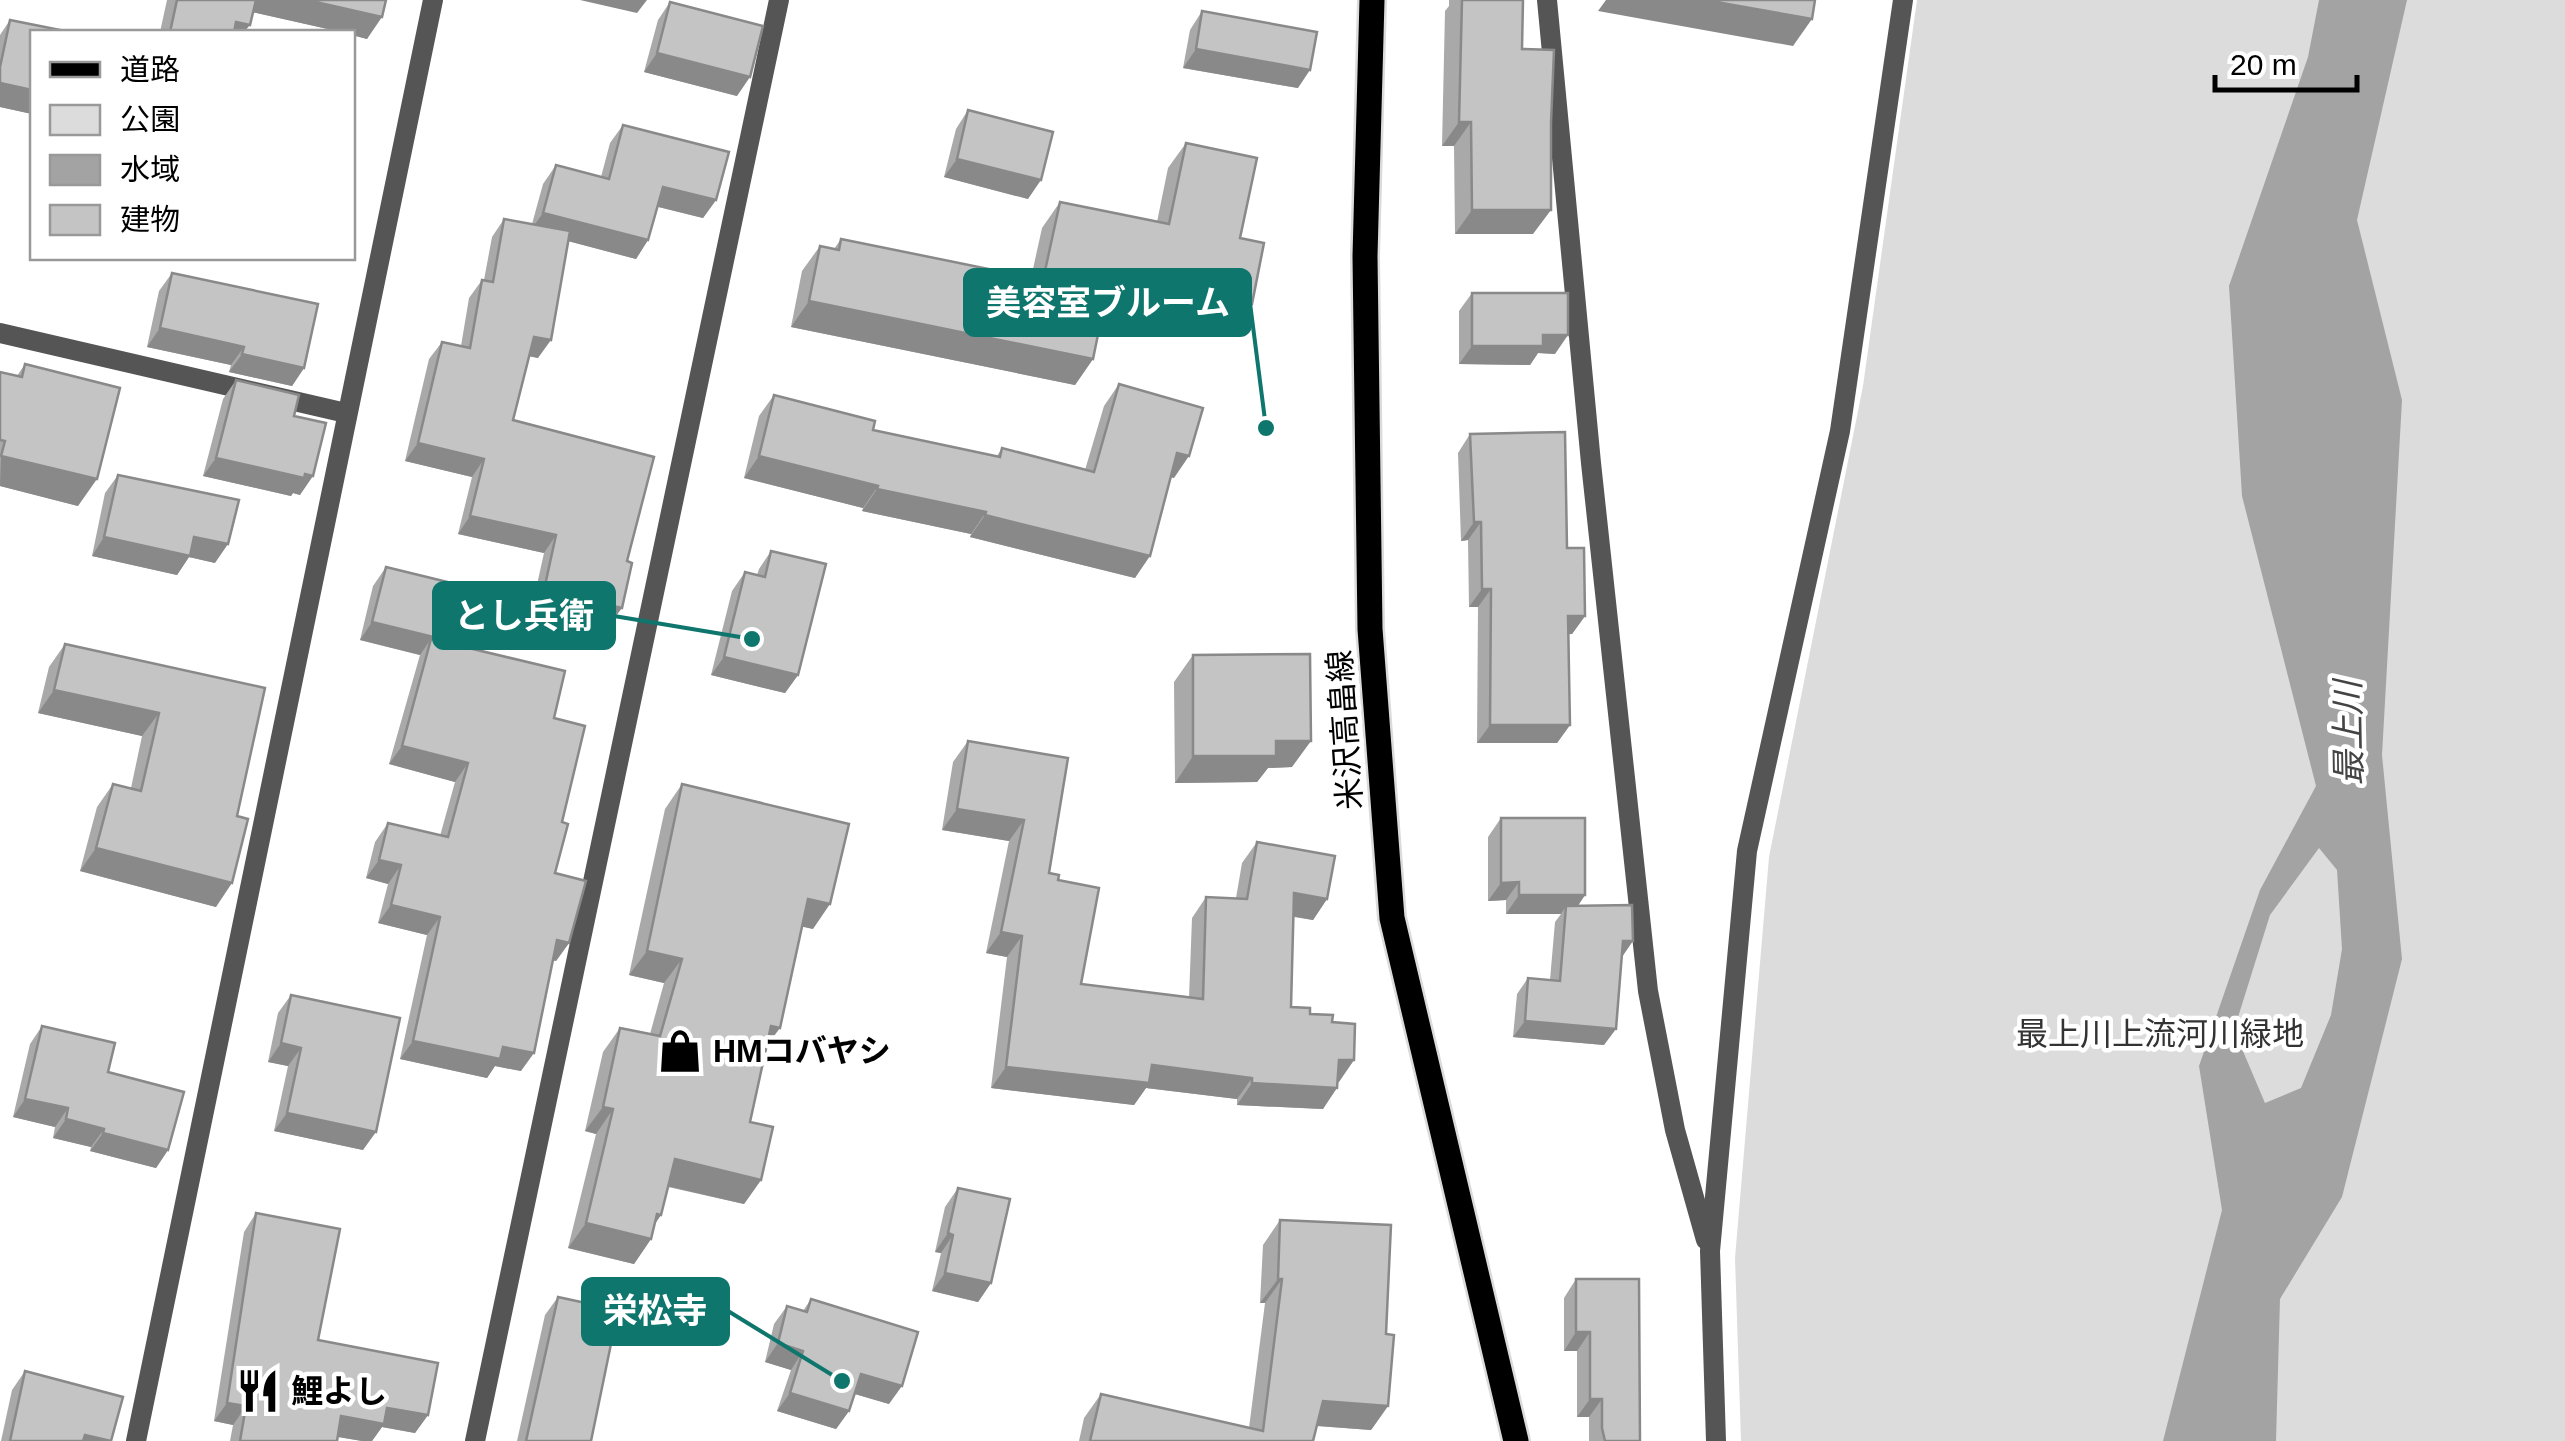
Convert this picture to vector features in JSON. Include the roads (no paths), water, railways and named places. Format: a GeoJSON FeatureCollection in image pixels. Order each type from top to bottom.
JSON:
{"type":"FeatureCollection","features":[{"type":"Feature","properties":{"kind":"main road","name":"米沢高畠線"},"geometry":{"type":"LineString","coordinates":[[1372,0],[1365,256],[1370,628],[1392,918],[1516,1441]]}},
{"type":"Feature","properties":{"kind":"street"},"geometry":{"type":"LineString","coordinates":[[136,1441],[433,0]]}},
{"type":"Feature","properties":{"kind":"street"},"geometry":{"type":"LineString","coordinates":[[475,1441],[779,0]]}},
{"type":"Feature","properties":{"kind":"street"},"geometry":{"type":"LineString","coordinates":[[1548,0],[1590,463],[1648,990],[1675,1130],[1710,1251]]}},
{"type":"Feature","properties":{"kind":"street"},"geometry":{"type":"LineString","coordinates":[[1716,1441],[1710,1251],[1747,851],[1840,430],[1903,0]]}},
{"type":"Feature","properties":{"kind":"street"},"geometry":{"type":"LineString","coordinates":[[0,332],[346,413]]}},
{"type":"Feature","properties":{"kind":"water","name":"最上川"},"geometry":{"type":"Polygon","coordinates":[[[2319,0],[2407,0],[2357,220],[2402,400],[2382,755],[2402,959],[2342,1197],[2280,1299],[2276,1441],[2163,1441],[2222,1210],[2199,1066],[2260,890],[2316,786],[2242,496],[2229,286],[2308,57],[2319,0]],[[2319,848],[2270,915],[2234,1030],[2265,1103],[2301,1088],[2331,1015],[2342,949],[2337,870],[2319,848]]]}},
{"type":"Feature","properties":{"kind":"place","name":"美容室ブルーム"},"geometry":{"type":"Point","coordinates":[1266,428]}},
{"type":"Feature","properties":{"kind":"place","name":"とし兵衛"},"geometry":{"type":"Point","coordinates":[752,639]}},
{"type":"Feature","properties":{"kind":"place","name":"HMコバヤシ"},"geometry":{"type":"Point","coordinates":[680,1051]}},
{"type":"Feature","properties":{"kind":"place","name":"栄松寺"},"geometry":{"type":"Point","coordinates":[842,1381]}},
{"type":"Feature","properties":{"kind":"place","name":"鯉よし"},"geometry":{"type":"Point","coordinates":[258,1391]}},
{"type":"Feature","properties":{"kind":"park label","name":"最上川上流河川緑地"},"geometry":{"type":"Point","coordinates":[2160,1034]}}]}
